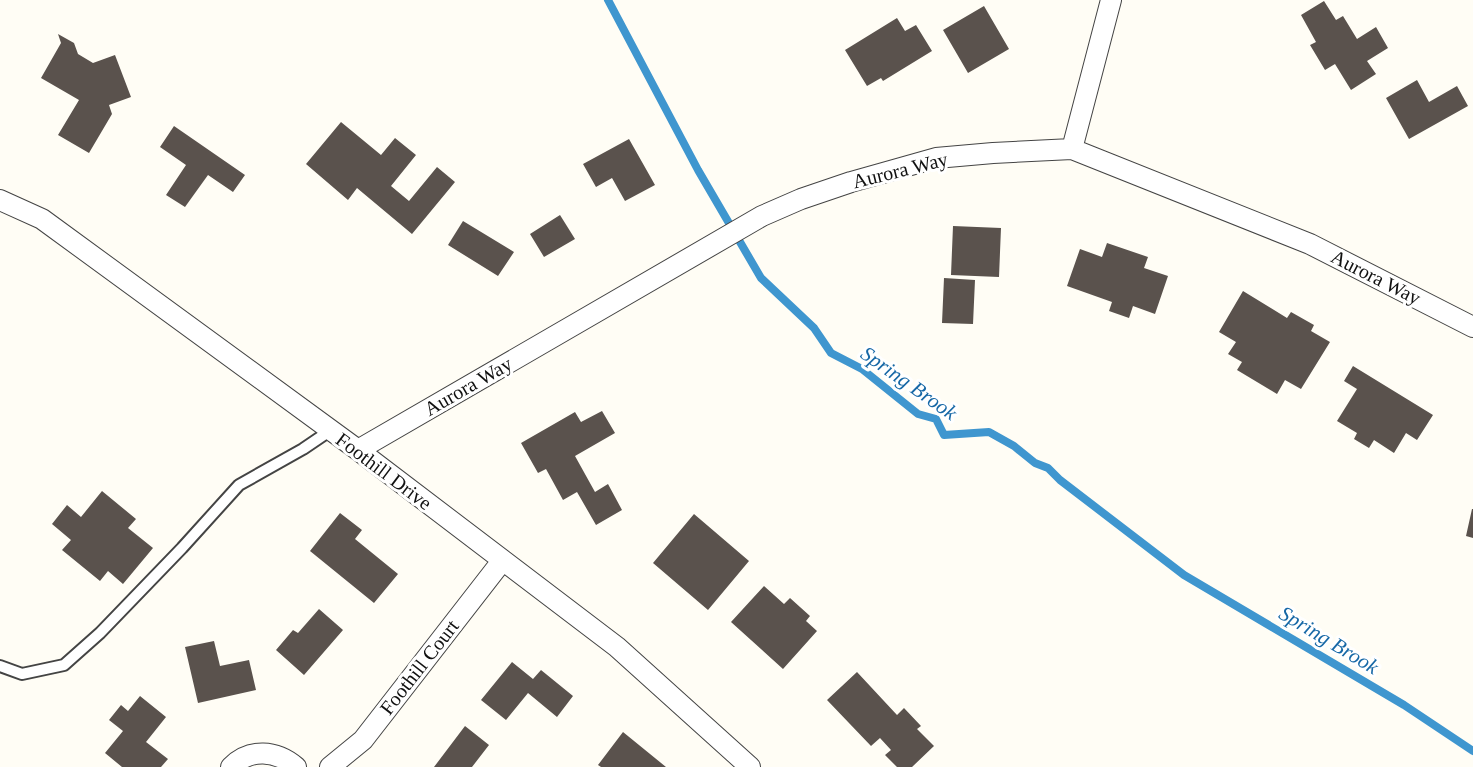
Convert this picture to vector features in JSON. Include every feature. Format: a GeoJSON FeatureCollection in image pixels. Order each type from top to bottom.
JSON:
{"type":"FeatureCollection","features":[{"type":"Feature","properties":{"kind":"street"},"geometry":{"type":"LineString","coordinates":[[1072,149],[1111,0]]}},
{"type":"Feature","properties":{"kind":"street","name":"Aurora Way"},"geometry":{"type":"LineString","coordinates":[[358,450],[762,216],[801,199],[851,182],[936,158],[1072,149],[1310,243],[1473,327]]}},
{"type":"Feature","properties":{"kind":"street","name":"Foothill Drive"},"geometry":{"type":"LineString","coordinates":[[0,200],[42,219],[358,450],[617,647],[750,767]]}},
{"type":"Feature","properties":{"kind":"street","name":"Foothill Court"},"geometry":{"type":"LineString","coordinates":[[330,767],[363,740],[501,561]]}},
{"type":"Feature","properties":{"kind":"street"},"geometry":{"type":"LineString","coordinates":[[231,767],[238,760],[254,753],[277,755],[296,767]]}},
{"type":"Feature","properties":{"kind":"lane"},"geometry":{"type":"LineString","coordinates":[[0,666],[22,674],[64,665],[100,633],[182,549],[239,485],[303,449],[331,430]]}},
{"type":"Feature","properties":{"kind":"building"},"geometry":{"type":"Polygon","coordinates":[[[1324,1],[1336,20],[1343,16],[1357,39],[1376,27],[1388,48],[1367,61],[1376,74],[1351,90],[1335,64],[1325,70],[1310,45],[1316,42],[1301,15],[1324,1]]]}},
{"type":"Feature","properties":{"kind":"building"},"geometry":{"type":"Polygon","coordinates":[[[984,6],[1009,49],[968,73],[943,30],[984,6]]]}},
{"type":"Feature","properties":{"kind":"building"},"geometry":{"type":"Polygon","coordinates":[[[897,18],[905,31],[916,25],[932,51],[883,81],[881,78],[867,86],[845,50],[897,18]]]}},
{"type":"Feature","properties":{"kind":"building"},"geometry":{"type":"Polygon","coordinates":[[[58,34],[74,43],[78,54],[93,63],[115,55],[131,97],[109,105],[112,114],[89,153],[58,135],[79,100],[41,78],[61,43],[58,34]]]}},
{"type":"Feature","properties":{"kind":"building"},"geometry":{"type":"Polygon","coordinates":[[[1417,80],[1429,102],[1457,86],[1468,106],[1409,139],[1386,98],[1417,80]]]}},
{"type":"Feature","properties":{"kind":"building"},"geometry":{"type":"Polygon","coordinates":[[[341,122],[381,155],[395,138],[416,155],[391,186],[409,201],[437,167],[455,182],[412,234],[357,188],[348,200],[306,164],[341,122]]]}},
{"type":"Feature","properties":{"kind":"building"},"geometry":{"type":"Polygon","coordinates":[[[174,126],[245,175],[233,192],[208,175],[185,207],[166,195],[186,165],[160,147],[174,126]]]}},
{"type":"Feature","properties":{"kind":"building"},"geometry":{"type":"Polygon","coordinates":[[[629,139],[655,185],[625,201],[612,178],[596,187],[583,164],[629,139]]]}},
{"type":"Feature","properties":{"kind":"building"},"geometry":{"type":"Polygon","coordinates":[[[560,215],[575,239],[544,257],[530,234],[560,215]]]}},
{"type":"Feature","properties":{"kind":"building"},"geometry":{"type":"Polygon","coordinates":[[[463,221],[514,252],[498,276],[448,245],[463,221]]]}},
{"type":"Feature","properties":{"kind":"building"},"geometry":{"type":"Polygon","coordinates":[[[953,226],[1001,228],[999,277],[951,275],[953,226]]]}},
{"type":"Feature","properties":{"kind":"building"},"geometry":{"type":"Polygon","coordinates":[[[1107,243],[1148,257],[1144,268],[1168,276],[1155,314],[1133,306],[1129,318],[1109,311],[1112,302],[1067,286],[1080,249],[1102,257],[1107,243]]]}},
{"type":"Feature","properties":{"kind":"building"},"geometry":{"type":"Polygon","coordinates":[[[944,278],[975,280],[973,324],[942,323],[944,278]]]}},
{"type":"Feature","properties":{"kind":"building"},"geometry":{"type":"Polygon","coordinates":[[[1243,291],[1287,318],[1291,312],[1314,325],[1311,331],[1330,342],[1301,389],[1285,380],[1277,394],[1237,370],[1242,362],[1228,354],[1236,342],[1219,332],[1243,291]]]}},
{"type":"Feature","properties":{"kind":"building"},"geometry":{"type":"Polygon","coordinates":[[[1353,366],[1433,415],[1417,440],[1406,433],[1394,453],[1374,440],[1369,448],[1354,439],[1357,433],[1337,421],[1357,389],[1344,381],[1353,366]]]}},
{"type":"Feature","properties":{"kind":"building"},"geometry":{"type":"Polygon","coordinates":[[[602,411],[615,433],[575,456],[595,492],[608,484],[622,510],[596,525],[577,492],[563,500],[546,469],[538,473],[521,443],[575,412],[581,422],[602,411]]]}},
{"type":"Feature","properties":{"kind":"building"},"geometry":{"type":"Polygon","coordinates":[[[102,491],[136,519],[128,528],[153,548],[123,584],[108,571],[100,581],[62,550],[71,540],[52,524],[67,505],[81,517],[102,491]]]}},
{"type":"Feature","properties":{"kind":"building"},"geometry":{"type":"Polygon","coordinates":[[[1473,509],[1473,538],[1466,536],[1473,509]]]}},
{"type":"Feature","properties":{"kind":"building"},"geometry":{"type":"Polygon","coordinates":[[[340,513],[362,530],[355,539],[398,574],[374,603],[310,551],[340,513]]]}},
{"type":"Feature","properties":{"kind":"building"},"geometry":{"type":"Polygon","coordinates":[[[694,514],[749,561],[708,610],[653,563],[694,514]]]}},
{"type":"Feature","properties":{"kind":"building"},"geometry":{"type":"Polygon","coordinates":[[[764,586],[784,604],[790,598],[810,616],[806,621],[817,631],[783,669],[731,622],[764,586]]]}},
{"type":"Feature","properties":{"kind":"building"},"geometry":{"type":"Polygon","coordinates":[[[319,609],[343,630],[304,675],[276,650],[293,630],[298,633],[319,609]]]}},
{"type":"Feature","properties":{"kind":"building"},"geometry":{"type":"Polygon","coordinates":[[[214,641],[220,666],[249,660],[256,690],[198,703],[185,647],[214,641]]]}},
{"type":"Feature","properties":{"kind":"building"},"geometry":{"type":"Polygon","coordinates":[[[512,662],[533,679],[541,670],[573,696],[557,717],[528,693],[506,720],[481,700],[512,662]]]}},
{"type":"Feature","properties":{"kind":"building"},"geometry":{"type":"Polygon","coordinates":[[[857,672],[897,715],[904,708],[921,726],[917,729],[934,746],[912,767],[897,767],[885,755],[891,750],[880,738],[871,746],[827,700],[857,672]]]}},
{"type":"Feature","properties":{"kind":"building"},"geometry":{"type":"Polygon","coordinates":[[[140,696],[166,717],[146,742],[168,759],[161,767],[122,767],[105,753],[123,731],[109,720],[121,705],[128,711],[140,696]]]}},
{"type":"Feature","properties":{"kind":"building"},"geometry":{"type":"Polygon","coordinates":[[[465,726],[489,745],[472,767],[434,767],[465,726]]]}},
{"type":"Feature","properties":{"kind":"building"},"geometry":{"type":"Polygon","coordinates":[[[623,732],[666,767],[601,767],[598,765],[623,732]]]}},
{"type":"Feature","properties":{"kind":"waterway","name":"Spring Brook"},"geometry":{"type":"LineString","coordinates":[[608,0],[698,170],[761,278],[814,328],[831,353],[862,369],[918,414],[936,419],[944,435],[989,432],[1014,446],[1035,463],[1048,468],[1060,480],[1184,575],[1404,705],[1473,751]]}}]}
